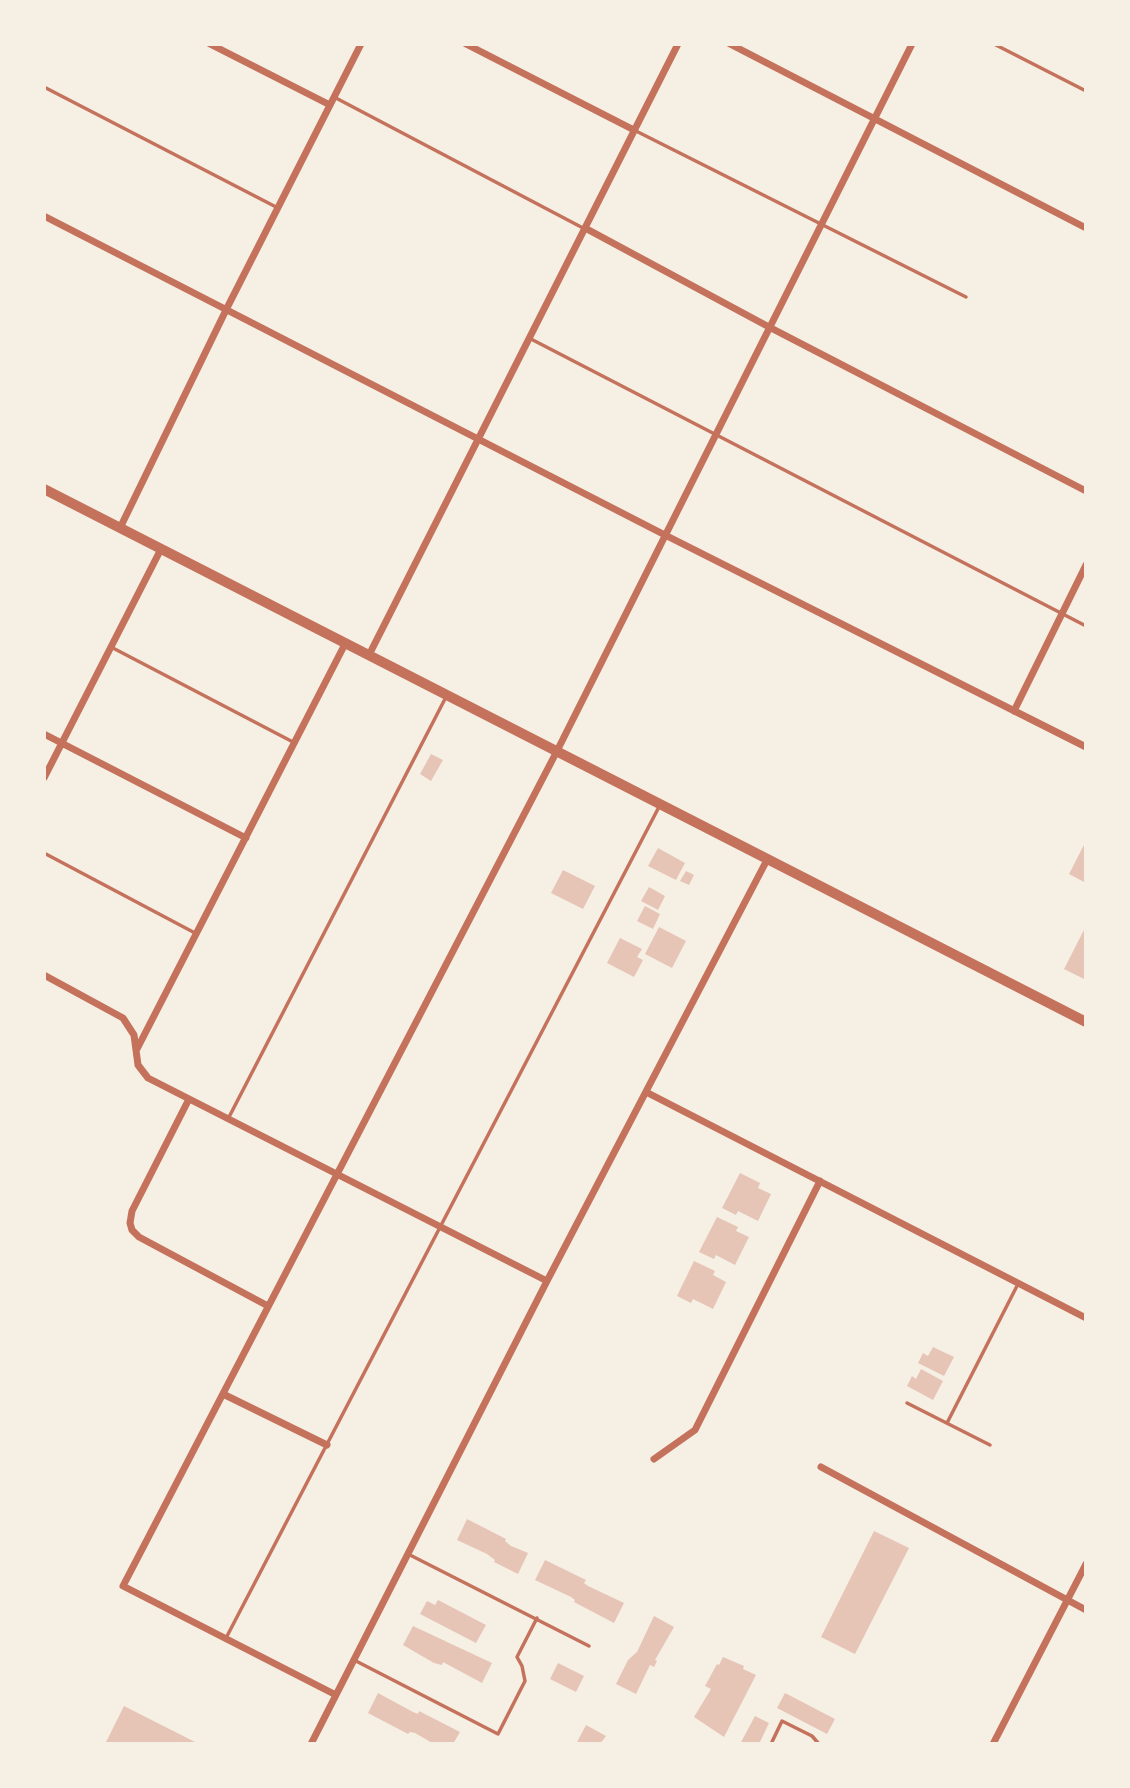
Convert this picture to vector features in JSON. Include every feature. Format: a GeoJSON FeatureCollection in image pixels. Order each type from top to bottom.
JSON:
{"type":"FeatureCollection","features":[{"type":"Feature","properties":{"kind":"street"},"geometry":{"type":"LineString","coordinates":[[210,44],[330,105]]}},
{"type":"Feature","properties":{"kind":"street"},"geometry":{"type":"LineString","coordinates":[[120,528],[227,308],[361,44]]}},
{"type":"Feature","properties":{"kind":"street"},"geometry":{"type":"LineString","coordinates":[[466,44],[634,130]]}},
{"type":"Feature","properties":{"kind":"street"},"geometry":{"type":"LineString","coordinates":[[369,655],[678,44]]}},
{"type":"Feature","properties":{"kind":"street"},"geometry":{"type":"LineString","coordinates":[[730,44],[1086,228]]}},
{"type":"Feature","properties":{"kind":"street"},"geometry":{"type":"LineString","coordinates":[[336,1695],[123,1586],[557,751],[912,44]]}},
{"type":"Feature","properties":{"kind":"street"},"geometry":{"type":"LineString","coordinates":[[44,216],[665,535],[1086,747]]}},
{"type":"Feature","properties":{"kind":"street"},"geometry":{"type":"LineString","coordinates":[[585,228],[769,327],[1086,491]]}},
{"type":"Feature","properties":{"kind":"street"},"geometry":{"type":"LineString","coordinates":[[44,489],[1086,1022]]}},
{"type":"Feature","properties":{"kind":"street"},"geometry":{"type":"LineString","coordinates":[[44,778],[161,549]]}},
{"type":"Feature","properties":{"kind":"street"},"geometry":{"type":"LineString","coordinates":[[1014,711],[1086,565]]}},
{"type":"Feature","properties":{"kind":"street"},"geometry":{"type":"LineString","coordinates":[[137,1049],[345,644]]}},
{"type":"Feature","properties":{"kind":"street"},"geometry":{"type":"LineString","coordinates":[[44,734],[246,838]]}},
{"type":"Feature","properties":{"kind":"street"},"geometry":{"type":"LineString","coordinates":[[311,1744],[547,1281],[768,858]]}},
{"type":"Feature","properties":{"kind":"street"},"geometry":{"type":"LineString","coordinates":[[44,975],[123,1018],[132,1029],[138,1065],[148,1078],[547,1281]]}},
{"type":"Feature","properties":{"kind":"street"},"geometry":{"type":"LineString","coordinates":[[646,1091],[1086,1318]]}},
{"type":"Feature","properties":{"kind":"street"},"geometry":{"type":"LineString","coordinates":[[189,1099],[132,1211],[130,1223],[139,1237],[268,1306]]}},
{"type":"Feature","properties":{"kind":"street"},"geometry":{"type":"LineString","coordinates":[[654,1459],[695,1430],[820,1181]]}},
{"type":"Feature","properties":{"kind":"street"},"geometry":{"type":"LineString","coordinates":[[223,1394],[327,1445]]}},
{"type":"Feature","properties":{"kind":"street"},"geometry":{"type":"LineString","coordinates":[[821,1467],[1086,1610]]}},
{"type":"Feature","properties":{"kind":"street"},"geometry":{"type":"LineString","coordinates":[[993,1744],[1086,1564]]}},
{"type":"Feature","properties":{"kind":"lane"},"geometry":{"type":"LineString","coordinates":[[994,44],[1086,91]]}},
{"type":"Feature","properties":{"kind":"lane"},"geometry":{"type":"LineString","coordinates":[[44,87],[278,208]]}},
{"type":"Feature","properties":{"kind":"lane"},"geometry":{"type":"LineString","coordinates":[[334,96],[585,228]]}},
{"type":"Feature","properties":{"kind":"lane"},"geometry":{"type":"LineString","coordinates":[[634,130],[967,297]]}},
{"type":"Feature","properties":{"kind":"lane"},"geometry":{"type":"LineString","coordinates":[[529,338],[1086,626]]}},
{"type":"Feature","properties":{"kind":"lane"},"geometry":{"type":"LineString","coordinates":[[111,647],[294,743]]}},
{"type":"Feature","properties":{"kind":"lane"},"geometry":{"type":"LineString","coordinates":[[228,1119],[447,695]]}},
{"type":"Feature","properties":{"kind":"lane"},"geometry":{"type":"LineString","coordinates":[[226,1638],[661,804]]}},
{"type":"Feature","properties":{"kind":"lane"},"geometry":{"type":"LineString","coordinates":[[44,853],[197,934]]}},
{"type":"Feature","properties":{"kind":"lane"},"geometry":{"type":"LineString","coordinates":[[947,1423],[1018,1283]]}},
{"type":"Feature","properties":{"kind":"lane"},"geometry":{"type":"LineString","coordinates":[[907,1403],[990,1445]]}},
{"type":"Feature","properties":{"kind":"lane"},"geometry":{"type":"LineString","coordinates":[[408,1554],[589,1646]]}},
{"type":"Feature","properties":{"kind":"lane"},"geometry":{"type":"LineString","coordinates":[[354,1660],[498,1734],[525,1681],[523,1666],[517,1657],[537,1618]]}},
{"type":"Feature","properties":{"kind":"lane"},"geometry":{"type":"LineString","coordinates":[[771,1744],[782,1721],[819,1744]]}},
{"type":"Feature","properties":{"kind":"building"},"geometry":{"type":"Polygon","coordinates":[[[431,754],[443,760],[431,781],[420,774],[431,754]]]}},
{"type":"Feature","properties":{"kind":"building"},"geometry":{"type":"Polygon","coordinates":[[[1086,841],[1086,883],[1069,874],[1086,841]]]}},
{"type":"Feature","properties":{"kind":"building"},"geometry":{"type":"Polygon","coordinates":[[[658,848],[685,863],[676,880],[648,866],[658,848]]]}},
{"type":"Feature","properties":{"kind":"building"},"geometry":{"type":"Polygon","coordinates":[[[563,870],[595,886],[583,909],[551,893],[563,870]]]}},
{"type":"Feature","properties":{"kind":"building"},"geometry":{"type":"Polygon","coordinates":[[[686,871],[694,875],[689,885],[680,881],[686,871]]]}},
{"type":"Feature","properties":{"kind":"building"},"geometry":{"type":"Polygon","coordinates":[[[649,887],[665,896],[658,910],[641,901],[649,887]]]}},
{"type":"Feature","properties":{"kind":"building"},"geometry":{"type":"Polygon","coordinates":[[[645,906],[660,914],[653,929],[637,921],[645,906]]]}},
{"type":"Feature","properties":{"kind":"building"},"geometry":{"type":"Polygon","coordinates":[[[1086,926],[1086,980],[1064,969],[1086,926]]]}},
{"type":"Feature","properties":{"kind":"building"},"geometry":{"type":"Polygon","coordinates":[[[659,927],[686,941],[672,968],[645,954],[659,927]]]}},
{"type":"Feature","properties":{"kind":"building"},"geometry":{"type":"Polygon","coordinates":[[[620,938],[642,949],[637,957],[643,960],[634,977],[607,963],[620,938]]]}},
{"type":"Feature","properties":{"kind":"building"},"geometry":{"type":"Polygon","coordinates":[[[740,1173],[760,1183],[758,1188],[771,1194],[758,1221],[738,1211],[736,1215],[722,1208],[740,1173]]]}},
{"type":"Feature","properties":{"kind":"building"},"geometry":{"type":"Polygon","coordinates":[[[717,1217],[738,1227],[736,1231],[749,1237],[735,1265],[716,1255],[714,1259],[699,1252],[717,1217]]]}},
{"type":"Feature","properties":{"kind":"building"},"geometry":{"type":"Polygon","coordinates":[[[694,1261],[715,1271],[713,1275],[726,1282],[713,1309],[693,1299],[691,1303],[677,1296],[694,1261]]]}},
{"type":"Feature","properties":{"kind":"building"},"geometry":{"type":"Polygon","coordinates":[[[933,1347],[954,1357],[944,1376],[918,1363],[923,1353],[928,1356],[933,1347]]]}},
{"type":"Feature","properties":{"kind":"building"},"geometry":{"type":"Polygon","coordinates":[[[921,1369],[943,1381],[933,1400],[907,1386],[912,1376],[916,1379],[921,1369]]]}},
{"type":"Feature","properties":{"kind":"building"},"geometry":{"type":"Polygon","coordinates":[[[467,1519],[506,1539],[511,1546],[528,1553],[518,1574],[494,1562],[487,1554],[457,1540],[467,1519]]]}},
{"type":"Feature","properties":{"kind":"building"},"geometry":{"type":"Polygon","coordinates":[[[874,1531],[909,1548],[855,1654],[821,1637],[874,1531]]]}},
{"type":"Feature","properties":{"kind":"building"},"geometry":{"type":"Polygon","coordinates":[[[545,1560],[586,1580],[584,1583],[588,1586],[624,1603],[614,1623],[574,1602],[571,1597],[535,1580],[545,1560]]]}},
{"type":"Feature","properties":{"kind":"building"},"geometry":{"type":"Polygon","coordinates":[[[438,1600],[486,1625],[476,1643],[420,1614],[427,1601],[435,1605],[438,1600]]]}},
{"type":"Feature","properties":{"kind":"building"},"geometry":{"type":"Polygon","coordinates":[[[654,1616],[674,1627],[655,1660],[657,1661],[654,1667],[650,1665],[636,1694],[616,1684],[628,1660],[637,1652],[654,1616]]]}},
{"type":"Feature","properties":{"kind":"building"},"geometry":{"type":"Polygon","coordinates":[[[413,1626],[492,1663],[482,1683],[443,1662],[442,1665],[434,1663],[403,1645],[413,1626]]]}},
{"type":"Feature","properties":{"kind":"building"},"geometry":{"type":"Polygon","coordinates":[[[723,1657],[744,1666],[743,1669],[756,1675],[724,1737],[694,1717],[711,1689],[705,1686],[723,1657]]]}},
{"type":"Feature","properties":{"kind":"building"},"geometry":{"type":"Polygon","coordinates":[[[558,1663],[584,1676],[576,1692],[550,1679],[558,1663]]]}},
{"type":"Feature","properties":{"kind":"building"},"geometry":{"type":"Polygon","coordinates":[[[378,1693],[413,1712],[418,1714],[419,1711],[460,1732],[453,1744],[434,1744],[415,1733],[408,1734],[368,1713],[378,1693]]]}},
{"type":"Feature","properties":{"kind":"building"},"geometry":{"type":"Polygon","coordinates":[[[785,1693],[835,1719],[827,1734],[777,1708],[785,1693]]]}},
{"type":"Feature","properties":{"kind":"building"},"geometry":{"type":"Polygon","coordinates":[[[124,1706],[195,1742],[194,1744],[105,1744],[124,1706]]]}},
{"type":"Feature","properties":{"kind":"building"},"geometry":{"type":"Polygon","coordinates":[[[755,1716],[769,1723],[759,1744],[740,1744],[755,1716]]]}},
{"type":"Feature","properties":{"kind":"building"},"geometry":{"type":"Polygon","coordinates":[[[586,1725],[606,1736],[600,1744],[576,1744],[586,1725]]]}}]}
